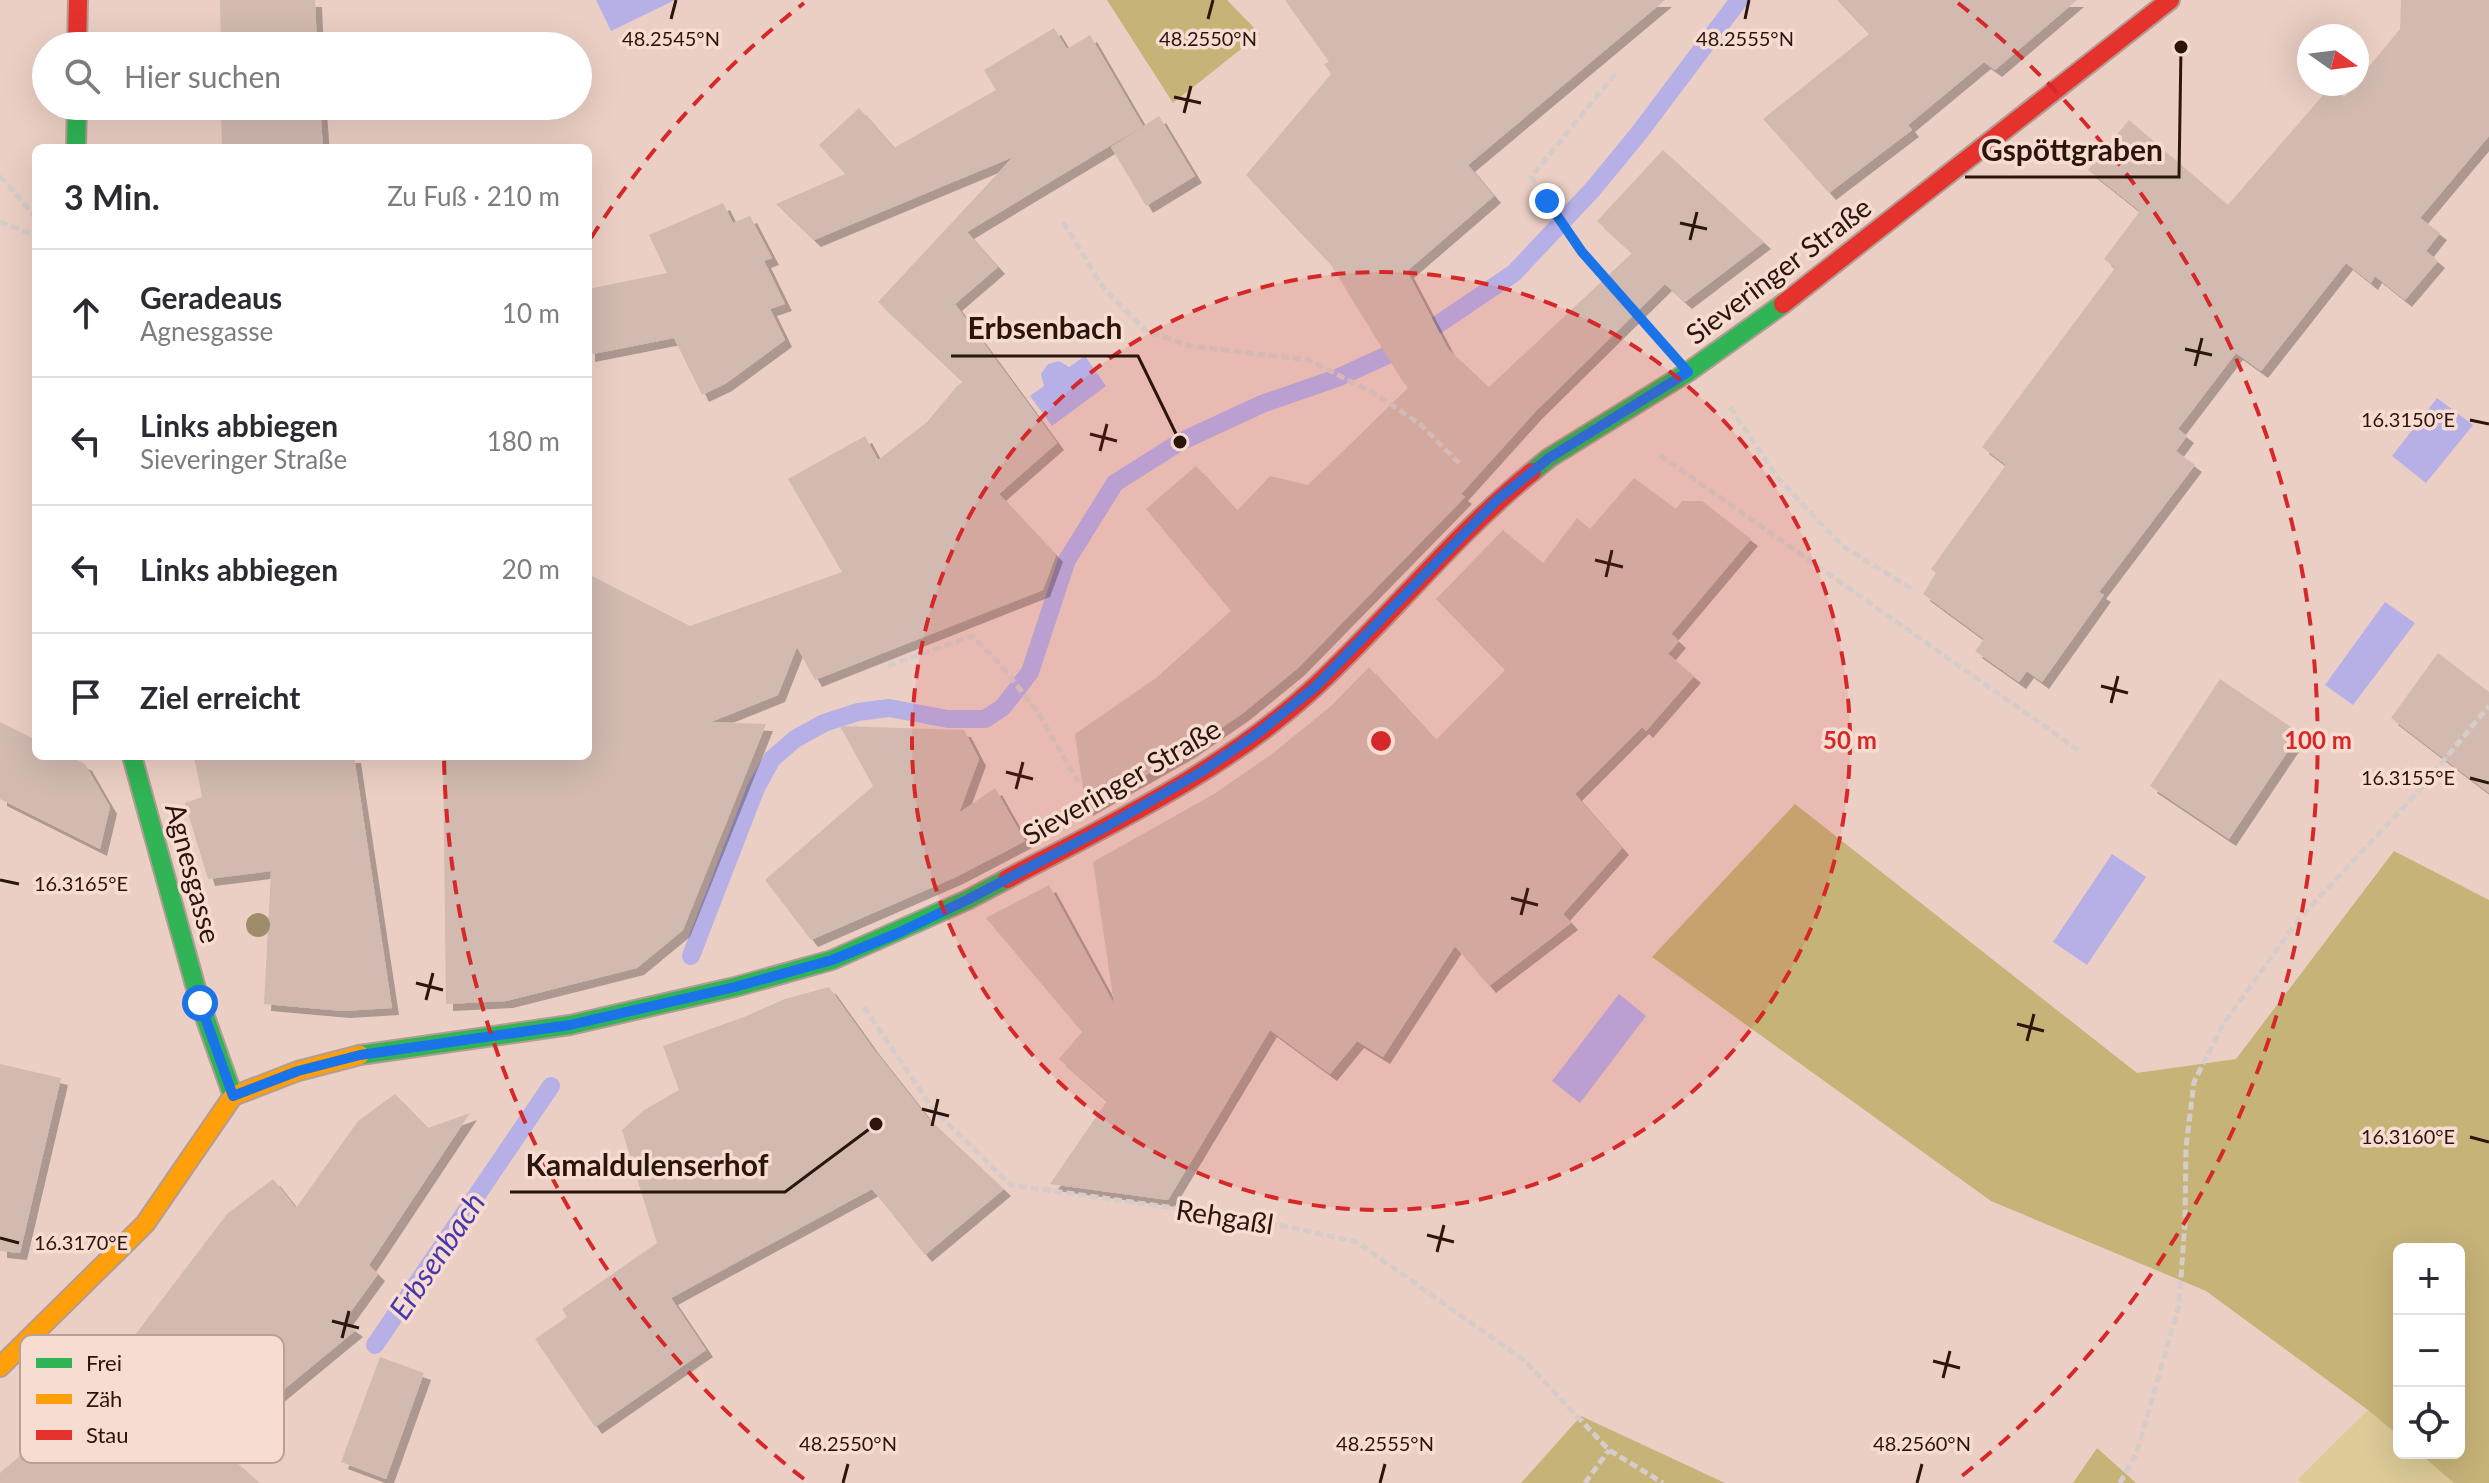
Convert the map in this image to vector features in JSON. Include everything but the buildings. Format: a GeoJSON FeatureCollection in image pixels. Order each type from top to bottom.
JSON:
{"type":"FeatureCollection","features":[{"type":"Feature","properties":{"kind":"main road"},"geometry":{"type":"LineString","coordinates":[[77,32],[78,0]]}},
{"type":"Feature","properties":{"kind":"main road","name":"Sieveringer Straße"},"geometry":{"type":"LineString","coordinates":[[233,1096],[298,1071],[360,1055],[570,1025],[735,987],[832,960],[967,900],[1104,828],[1201,772],[1258,733],[1315,687],[1497,500],[1549,458],[1688,372],[1804,289],[2170,0]]}},
{"type":"Feature","properties":{"kind":"main road"},"geometry":{"type":"LineString","coordinates":[[76,144],[77,120]]}},
{"type":"Feature","properties":{"kind":"main road","name":"Agnesgasse"},"geometry":{"type":"LineString","coordinates":[[133,760],[200,1003],[233,1096]]}},
{"type":"Feature","properties":{"kind":"main road"},"geometry":{"type":"LineString","coordinates":[[32,1335],[145,1224],[233,1096]]}},
{"type":"Feature","properties":{"kind":"main road"},"geometry":{"type":"LineString","coordinates":[[0,1367],[20,1347]]}},
{"type":"Feature","properties":{"kind":"path"},"geometry":{"type":"LineString","coordinates":[[1615,74],[1531,177],[1582,252],[1688,372]]}},
{"type":"Feature","properties":{"kind":"path"},"geometry":{"type":"LineString","coordinates":[[0,176],[32,213]]}},
{"type":"Feature","properties":{"kind":"path"},"geometry":{"type":"LineString","coordinates":[[0,222],[32,234]]}},
{"type":"Feature","properties":{"kind":"path"},"geometry":{"type":"LineString","coordinates":[[1063,222],[1104,289],[1146,331],[1190,346],[1309,360],[1377,395],[1420,424],[1497,500]]}},
{"type":"Feature","properties":{"kind":"path"},"geometry":{"type":"LineString","coordinates":[[1610,420],[2081,752]]}},
{"type":"Feature","properties":{"kind":"path"},"geometry":{"type":"LineString","coordinates":[[1746,435],[1777,477],[1841,545],[1912,589]]}},
{"type":"Feature","properties":{"kind":"path"},"geometry":{"type":"LineString","coordinates":[[888,666],[972,636],[1000,664],[1037,711],[1104,828]]}},
{"type":"Feature","properties":{"kind":"path"},"geometry":{"type":"LineString","coordinates":[[2120,1483],[2137,1452],[2179,1305],[2186,1147],[2194,1082],[2222,1026],[2299,919],[2415,795],[2489,706]]}},
{"type":"Feature","properties":{"kind":"path","name":"Rehgaßl"},"geometry":{"type":"LineString","coordinates":[[832,960],[933,1109],[1011,1185],[1252,1219],[1357,1242],[1525,1361],[1609,1450],[1663,1483]]}},
{"type":"Feature","properties":{"kind":"path"},"geometry":{"type":"LineString","coordinates":[[1585,1483],[1609,1450]]}},
{"type":"Feature","properties":{"kind":"shaded area"},"geometry":{"type":"Polygon","coordinates":[[[596,0],[675,0],[611,31],[596,0]]]}},
{"type":"Feature","properties":{"kind":"shaded area"},"geometry":{"type":"Polygon","coordinates":[[[1107,0],[1227,0],[1260,34],[1173,103],[1107,0]]]}},
{"type":"Feature","properties":{"kind":"shaded area"},"geometry":{"type":"Polygon","coordinates":[[[1085,356],[1106,386],[1052,426],[1030,396],[1044,386],[1041,374],[1048,364],[1059,361],[1069,367],[1085,356]]]}},
{"type":"Feature","properties":{"kind":"shaded area"},"geometry":{"type":"Polygon","coordinates":[[[2437,398],[2473,425],[2426,483],[2392,456],[2437,398]]]}},
{"type":"Feature","properties":{"kind":"shaded area"},"geometry":{"type":"Polygon","coordinates":[[[2385,602],[2415,623],[2353,705],[2325,685],[2385,602]]]}},
{"type":"Feature","properties":{"kind":"shaded area"},"geometry":{"type":"Polygon","coordinates":[[[1795,804],[2137,1073],[2236,1059],[2394,851],[2489,900],[2489,1483],[2454,1483],[2426,1459],[2465,1459],[2465,1243],[2393,1243],[2393,1431],[2206,1291],[1991,1201],[1652,957],[1795,804]]]}},
{"type":"Feature","properties":{"kind":"shaded area"},"geometry":{"type":"Polygon","coordinates":[[[2112,854],[2146,877],[2087,965],[2053,942],[2112,854]]]}},
{"type":"Feature","properties":{"kind":"shaded area"},"geometry":{"type":"Polygon","coordinates":[[[1619,994],[1646,1016],[1580,1103],[1552,1081],[1619,994]]]}},
{"type":"Feature","properties":{"kind":"shaded area"},"geometry":{"type":"Polygon","coordinates":[[[2368,1410],[2393,1431],[2393,1459],[2426,1459],[2454,1483],[2303,1483],[2298,1479],[2368,1410]]]}},
{"type":"Feature","properties":{"kind":"shaded area"},"geometry":{"type":"Polygon","coordinates":[[[1581,1416],[1725,1483],[1521,1483],[1581,1416]]]}},
{"type":"Feature","properties":{"kind":"shaded area"},"geometry":{"type":"Polygon","coordinates":[[[2097,1448],[2136,1483],[2073,1483],[2097,1448]]]}},
{"type":"Feature","properties":{"kind":"waterway","name":"Erbsenbach"},"geometry":{"type":"LineString","coordinates":[[691,956],[756,788],[772,759],[795,739],[824,723],[858,712],[889,708],[948,719],[985,719],[1003,707],[1030,672],[1067,560],[1115,483],[1180,442],[1262,404],[1337,378],[1403,348],[1514,273],[1593,189],[1739,0]]}},
{"type":"Feature","properties":{"kind":"waterway","name":"Erbsenbach"},"geometry":{"type":"LineString","coordinates":[[375,1345],[551,1086]]}},
{"type":"Feature","properties":{"kind":"traffic: fast"},"geometry":{"type":"LineString","coordinates":[[76,144],[77,120]]}},
{"type":"Feature","properties":{"kind":"traffic: fast"},"geometry":{"type":"LineString","coordinates":[[1532,472],[1549,458],[1688,372],[1783,304]]}},
{"type":"Feature","properties":{"kind":"traffic: fast"},"geometry":{"type":"LineString","coordinates":[[133,760],[200,1003],[233,1096]]}},
{"type":"Feature","properties":{"kind":"traffic: fast"},"geometry":{"type":"LineString","coordinates":[[360,1055],[570,1025],[735,987],[832,960],[1007,879]]}},
{"type":"Feature","properties":{"kind":"traffic: slow"},"geometry":{"type":"LineString","coordinates":[[32,1335],[145,1224],[233,1096],[298,1071],[360,1055]]}},
{"type":"Feature","properties":{"kind":"traffic: slow"},"geometry":{"type":"LineString","coordinates":[[0,1367],[20,1347]]}},
{"type":"Feature","properties":{"kind":"traffic: jam"},"geometry":{"type":"LineString","coordinates":[[77,32],[78,0]]}},
{"type":"Feature","properties":{"kind":"traffic: jam"},"geometry":{"type":"LineString","coordinates":[[1783,304],[2170,0]]}},
{"type":"Feature","properties":{"kind":"traffic: jam"},"geometry":{"type":"LineString","coordinates":[[1007,879],[1168,793],[1282,716],[1343,660],[1475,523],[1532,472]]}},
{"type":"Feature","properties":{"kind":"place","name":"Gspöttgraben"},"geometry":{"type":"Point","coordinates":[2181,47]}},
{"type":"Feature","properties":{"kind":"place","name":"Erbsenbach"},"geometry":{"type":"Point","coordinates":[1180,442]}},
{"type":"Feature","properties":{"kind":"place","name":"Kamaldulenserhof"},"geometry":{"type":"Point","coordinates":[876,1124]}},
{"type":"Feature","properties":{"kind":"route"},"geometry":{"type":"LineString","coordinates":[[200,1003],[233,1096],[298,1071],[360,1055],[570,1025],[735,987],[832,960],[896,934],[1104,828],[1201,772],[1258,733],[1315,687],[1497,500],[1549,458],[1688,372],[1582,252],[1547,201]]}}]}
